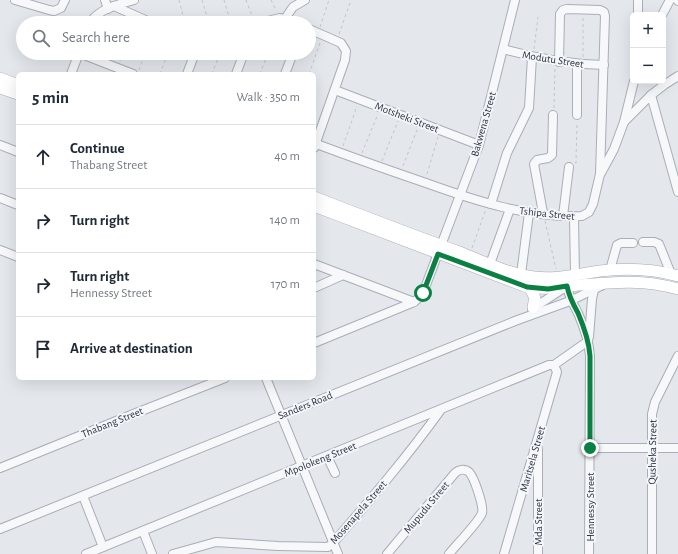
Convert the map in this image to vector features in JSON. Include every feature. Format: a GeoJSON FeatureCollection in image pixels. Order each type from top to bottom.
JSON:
{"type":"FeatureCollection","features":[{"type":"Feature","properties":{"kind":"main road"},"geometry":{"type":"LineString","coordinates":[[0,78],[16,84]]}},
{"type":"Feature","properties":{"kind":"main road"},"geometry":{"type":"LineString","coordinates":[[0,88],[16,93]]}},
{"type":"Feature","properties":{"kind":"main road"},"geometry":{"type":"LineString","coordinates":[[316,198],[440,250],[511,282],[530,288],[548,289],[610,282],[640,282],[678,289]]}},
{"type":"Feature","properties":{"kind":"main road"},"geometry":{"type":"LineString","coordinates":[[316,207],[440,250],[469,256],[521,274],[543,278],[610,270],[634,269],[675,275]]}},
{"type":"Feature","properties":{"kind":"main road"},"geometry":{"type":"LineString","coordinates":[[530,288],[535,298],[533,307]]}},
{"type":"Feature","properties":{"kind":"street"},"geometry":{"type":"LineString","coordinates":[[15,0],[52,11],[57,10],[64,3]]}},
{"type":"Feature","properties":{"kind":"street"},"geometry":{"type":"LineString","coordinates":[[105,0],[111,8],[133,16]]}},
{"type":"Feature","properties":{"kind":"street"},"geometry":{"type":"LineString","coordinates":[[96,16],[111,8],[134,0]]}},
{"type":"Feature","properties":{"kind":"street"},"geometry":{"type":"LineString","coordinates":[[285,16],[293,7],[305,0]]}},
{"type":"Feature","properties":{"kind":"street","name":"Bakwena Street"},"geometry":{"type":"LineString","coordinates":[[440,250],[480,145],[515,0]]}},
{"type":"Feature","properties":{"kind":"street"},"geometry":{"type":"LineString","coordinates":[[638,0],[638,12]]}},
{"type":"Feature","properties":{"kind":"street"},"geometry":{"type":"LineString","coordinates":[[664,12],[670,0]]}},
{"type":"Feature","properties":{"kind":"street","name":"Tshipa Street"},"geometry":{"type":"LineString","coordinates":[[316,146],[490,204],[529,213],[543,213],[574,217],[582,216],[589,212],[593,204],[600,174],[604,65],[604,13],[600,10],[583,9],[567,9],[561,12],[557,62]]}},
{"type":"Feature","properties":{"kind":"street"},"geometry":{"type":"LineString","coordinates":[[316,33],[337,40],[346,51],[345,60],[335,90],[316,140]]}},
{"type":"Feature","properties":{"kind":"street","name":"Modutu Street"},"geometry":{"type":"LineString","coordinates":[[503,49],[557,62],[604,65]]}},
{"type":"Feature","properties":{"kind":"street"},"geometry":{"type":"LineString","coordinates":[[490,204],[507,153],[529,105],[532,57]]}},
{"type":"Feature","properties":{"kind":"street"},"geometry":{"type":"LineString","coordinates":[[72,72],[76,60]]}},
{"type":"Feature","properties":{"kind":"street"},"geometry":{"type":"LineString","coordinates":[[97,60],[128,72]]}},
{"type":"Feature","properties":{"kind":"street"},"geometry":{"type":"LineString","coordinates":[[188,72],[192,60]]}},
{"type":"Feature","properties":{"kind":"street"},"geometry":{"type":"LineString","coordinates":[[237,72],[241,60]]}},
{"type":"Feature","properties":{"kind":"street"},"geometry":{"type":"LineString","coordinates":[[286,72],[290,60]]}},
{"type":"Feature","properties":{"kind":"street"},"geometry":{"type":"LineString","coordinates":[[577,115],[580,64]]}},
{"type":"Feature","properties":{"kind":"street"},"geometry":{"type":"LineString","coordinates":[[624,122],[651,95],[678,76]]}},
{"type":"Feature","properties":{"kind":"street"},"geometry":{"type":"LineString","coordinates":[[600,174],[614,149],[624,122],[633,84]]}},
{"type":"Feature","properties":{"kind":"street","name":"Motsheki Street"},"geometry":{"type":"LineString","coordinates":[[335,90],[480,145]]}},
{"type":"Feature","properties":{"kind":"street"},"geometry":{"type":"LineString","coordinates":[[651,95],[678,192]]}},
{"type":"Feature","properties":{"kind":"street"},"geometry":{"type":"LineString","coordinates":[[543,213],[534,164],[537,160],[548,158],[552,155],[553,115]]}},
{"type":"Feature","properties":{"kind":"street"},"geometry":{"type":"LineString","coordinates":[[0,145],[16,151]]}},
{"type":"Feature","properties":{"kind":"street"},"geometry":{"type":"LineString","coordinates":[[563,216],[569,167]]}},
{"type":"Feature","properties":{"kind":"street"},"geometry":{"type":"LineString","coordinates":[[0,198],[16,204]]}},
{"type":"Feature","properties":{"kind":"street"},"geometry":{"type":"LineString","coordinates":[[490,264],[510,209]]}},
{"type":"Feature","properties":{"kind":"street"},"geometry":{"type":"LineString","coordinates":[[521,274],[529,213]]}},
{"type":"Feature","properties":{"kind":"street"},"geometry":{"type":"LineString","coordinates":[[515,321],[533,307],[567,286],[575,275],[574,217]]}},
{"type":"Feature","properties":{"kind":"street"},"geometry":{"type":"LineString","coordinates":[[643,242],[654,242],[659,244],[675,275]]}},
{"type":"Feature","properties":{"kind":"street"},"geometry":{"type":"LineString","coordinates":[[610,270],[617,245],[621,243],[633,243]]}},
{"type":"Feature","properties":{"kind":"street"},"geometry":{"type":"LineString","coordinates":[[0,250],[16,255]]}},
{"type":"Feature","properties":{"kind":"street"},"geometry":{"type":"LineString","coordinates":[[316,341],[414,302],[423,293],[440,250]]}},
{"type":"Feature","properties":{"kind":"street"},"geometry":{"type":"LineString","coordinates":[[316,265],[414,302]]}},
{"type":"Feature","properties":{"kind":"street"},"geometry":{"type":"LineString","coordinates":[[316,287],[343,275]]}},
{"type":"Feature","properties":{"kind":"street","name":"Sanders Road"},"geometry":{"type":"LineString","coordinates":[[0,529],[570,300],[610,282]]}},
{"type":"Feature","properties":{"kind":"street","name":"Hennessy Street"},"geometry":{"type":"LineString","coordinates":[[567,286],[570,300],[577,312],[588,341],[590,356],[590,554]]}},
{"type":"Feature","properties":{"kind":"street"},"geometry":{"type":"LineString","coordinates":[[588,341],[594,290]]}},
{"type":"Feature","properties":{"kind":"street","name":"Mpolokeng Street"},"geometry":{"type":"LineString","coordinates":[[89,553],[549,365],[554,365],[588,341]]}},
{"type":"Feature","properties":{"kind":"street","name":"Qusheka Street"},"geometry":{"type":"LineString","coordinates":[[652,554],[651,448],[653,408],[678,356]]}},
{"type":"Feature","properties":{"kind":"street","name":"Maritsela Street"},"geometry":{"type":"LineString","coordinates":[[504,554],[557,372],[554,365]]}},
{"type":"Feature","properties":{"kind":"street","name":"Thabang Street"},"geometry":{"type":"LineString","coordinates":[[0,468],[220,380]]}},
{"type":"Feature","properties":{"kind":"street"},"geometry":{"type":"LineString","coordinates":[[267,380],[338,554]]}},
{"type":"Feature","properties":{"kind":"street","name":"Mosenapela Street"},"geometry":{"type":"LineString","coordinates":[[173,554],[216,542],[326,547],[333,543],[424,433],[440,410]]}},
{"type":"Feature","properties":{"kind":"street","name":"Mda Street"},"geometry":{"type":"LineString","coordinates":[[537,442],[538,554]]}},
{"type":"Feature","properties":{"kind":"street"},"geometry":{"type":"LineString","coordinates":[[590,448],[678,448]]}},
{"type":"Feature","properties":{"kind":"street"},"geometry":{"type":"LineString","coordinates":[[327,456],[335,473]]}},
{"type":"Feature","properties":{"kind":"street","name":"Mupudu Street"},"geometry":{"type":"LineString","coordinates":[[387,554],[456,471],[462,470],[470,473],[482,504],[483,511],[479,518],[449,554]]}},
{"type":"Feature","properties":{"kind":"street"},"geometry":{"type":"LineString","coordinates":[[83,496],[103,547]]}},
{"type":"Feature","properties":{"kind":"street"},"geometry":{"type":"LineString","coordinates":[[143,531],[152,554]]}},
{"type":"Feature","properties":{"kind":"path"},"geometry":{"type":"LineString","coordinates":[[179,0],[183,16]]}},
{"type":"Feature","properties":{"kind":"path"},"geometry":{"type":"LineString","coordinates":[[202,0],[207,16]]}},
{"type":"Feature","properties":{"kind":"path"},"geometry":{"type":"LineString","coordinates":[[224,0],[228,16]]}},
{"type":"Feature","properties":{"kind":"path"},"geometry":{"type":"LineString","coordinates":[[246,0],[252,16]]}},
{"type":"Feature","properties":{"kind":"path"},"geometry":{"type":"LineString","coordinates":[[271,0],[280,16]]}},
{"type":"Feature","properties":{"kind":"path"},"geometry":{"type":"LineString","coordinates":[[316,49],[329,0]]}},
{"type":"Feature","properties":{"kind":"path"},"geometry":{"type":"LineString","coordinates":[[337,40],[352,0]]}},
{"type":"Feature","properties":{"kind":"path"},"geometry":{"type":"LineString","coordinates":[[580,64],[583,9]]}},
{"type":"Feature","properties":{"kind":"path"},"geometry":{"type":"LineString","coordinates":[[532,57],[538,18]]}},
{"type":"Feature","properties":{"kind":"path"},"geometry":{"type":"LineString","coordinates":[[118,68],[121,60]]}},
{"type":"Feature","properties":{"kind":"path"},"geometry":{"type":"LineString","coordinates":[[138,72],[142,60]]}},
{"type":"Feature","properties":{"kind":"path"},"geometry":{"type":"LineString","coordinates":[[161,72],[165,60]]}},
{"type":"Feature","properties":{"kind":"path"},"geometry":{"type":"LineString","coordinates":[[213,72],[217,60]]}},
{"type":"Feature","properties":{"kind":"path"},"geometry":{"type":"LineString","coordinates":[[261,72],[265,60]]}},
{"type":"Feature","properties":{"kind":"path"},"geometry":{"type":"LineString","coordinates":[[310,72],[313,60]]}},
{"type":"Feature","properties":{"kind":"path"},"geometry":{"type":"LineString","coordinates":[[553,115],[557,62]]}},
{"type":"Feature","properties":{"kind":"path"},"geometry":{"type":"LineString","coordinates":[[340,153],[360,99]]}},
{"type":"Feature","properties":{"kind":"path"},"geometry":{"type":"LineString","coordinates":[[360,160],[380,107]]}},
{"type":"Feature","properties":{"kind":"path"},"geometry":{"type":"LineString","coordinates":[[380,167],[400,114]]}},
{"type":"Feature","properties":{"kind":"path"},"geometry":{"type":"LineString","coordinates":[[569,167],[576,163],[577,115]]}},
{"type":"Feature","properties":{"kind":"path"},"geometry":{"type":"LineString","coordinates":[[400,174],[420,122]]}},
{"type":"Feature","properties":{"kind":"path"},"geometry":{"type":"LineString","coordinates":[[424,183],[440,130]]}},
{"type":"Feature","properties":{"kind":"path"},"geometry":{"type":"LineString","coordinates":[[469,256],[490,204]]}},
{"type":"Feature","properties":{"kind":"path"},"geometry":{"type":"LineString","coordinates":[[543,213],[558,277]]}},
{"type":"Feature","properties":{"kind":"route"},"geometry":{"type":"LineString","coordinates":[[423,293],[438,254],[527,287],[548,289],[567,286],[570,300],[577,312],[589,345],[590,448]]}}]}
